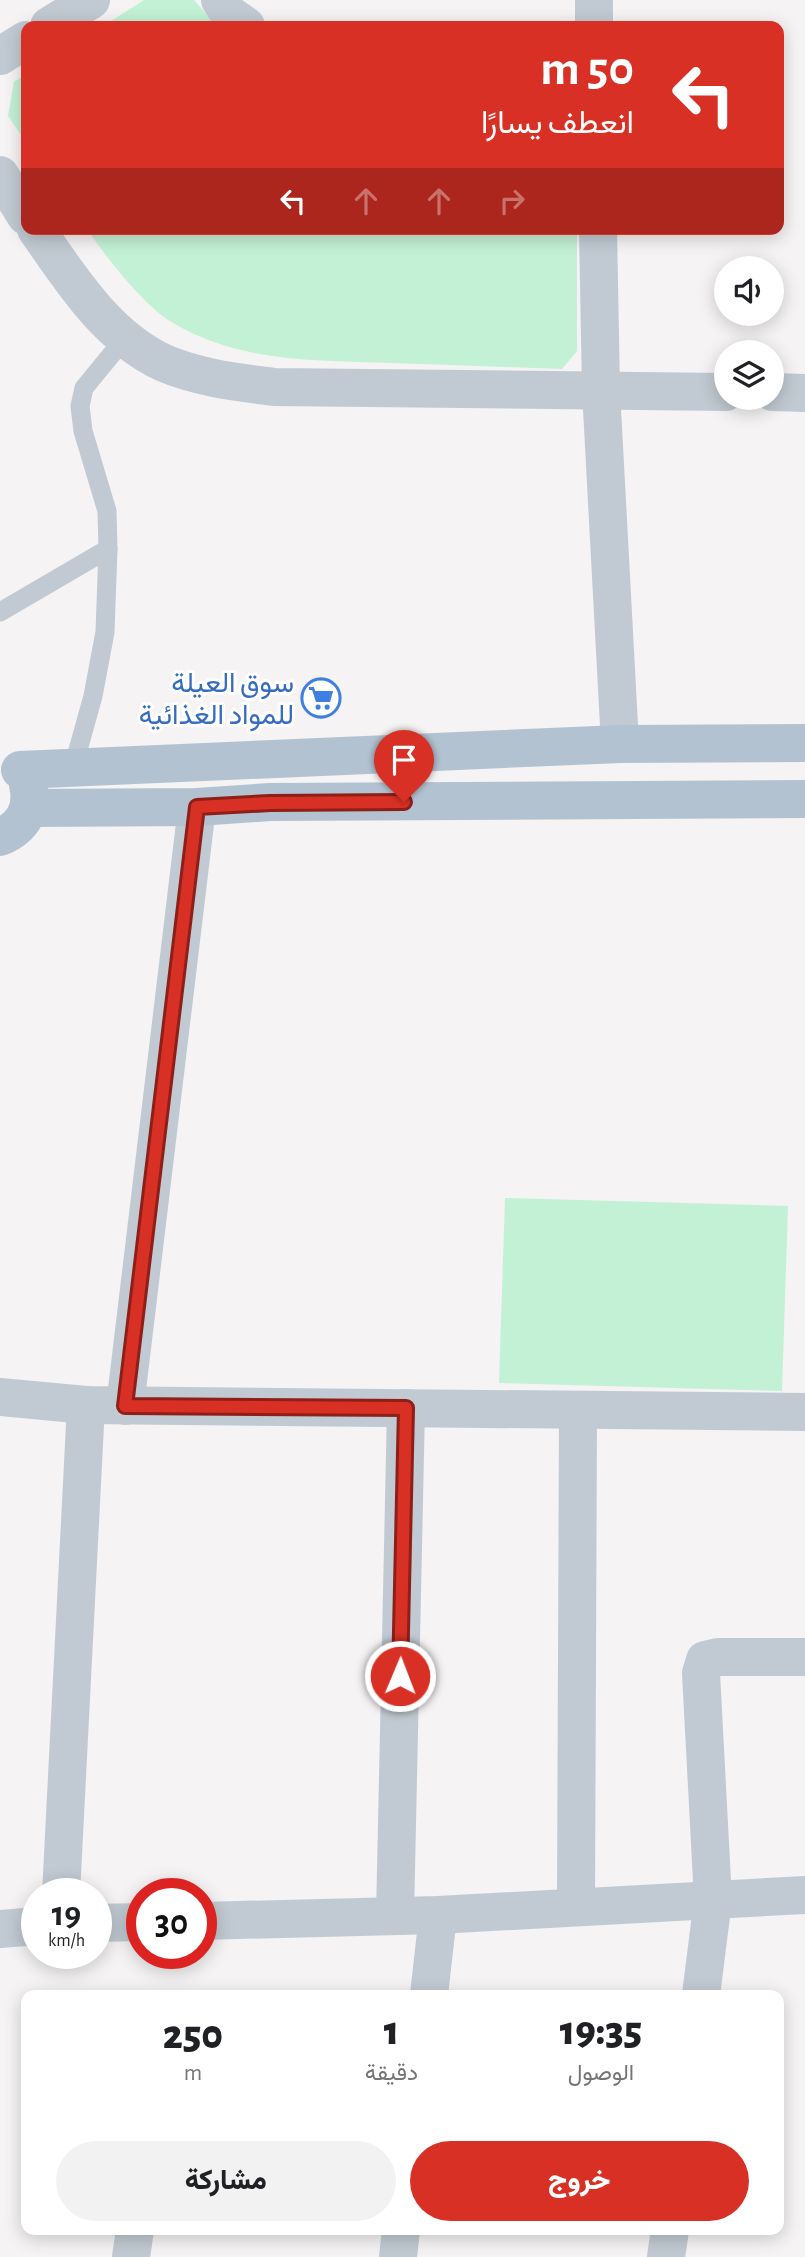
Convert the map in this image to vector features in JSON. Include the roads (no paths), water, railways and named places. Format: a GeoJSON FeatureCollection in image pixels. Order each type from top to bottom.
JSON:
{"type":"FeatureCollection","features":[{"type":"Feature","properties":{"kind":"main road"},"geometry":{"type":"LineString","coordinates":[[10,764],[73,768],[620,744],[805,743]]}},
{"type":"Feature","properties":{"kind":"main road"},"geometry":{"type":"LineString","coordinates":[[0,837],[12,832],[23,822],[29,808],[27,782],[10,764]]}},
{"type":"Feature","properties":{"kind":"main road"},"geometry":{"type":"LineString","coordinates":[[29,808],[197,807],[284,802],[805,799]]}},
{"type":"Feature","properties":{"kind":"street"},"geometry":{"type":"LineString","coordinates":[[57,21],[91,0]]}},
{"type":"Feature","properties":{"kind":"street"},"geometry":{"type":"LineString","coordinates":[[220,0],[229,14],[239,21]]}},
{"type":"Feature","properties":{"kind":"street"},"geometry":{"type":"LineString","coordinates":[[594,0],[594,21]]}},
{"type":"Feature","properties":{"kind":"street"},"geometry":{"type":"LineString","coordinates":[[0,56],[21,43]]}},
{"type":"Feature","properties":{"kind":"street"},"geometry":{"type":"LineString","coordinates":[[0,175],[21,208]]}},
{"type":"Feature","properties":{"kind":"street"},"geometry":{"type":"LineString","coordinates":[[40,235],[83,296],[125,338],[164,363],[217,380],[274,387],[714,392]]}},
{"type":"Feature","properties":{"kind":"street"},"geometry":{"type":"LineString","coordinates":[[598,235],[601,390],[620,744]]}},
{"type":"Feature","properties":{"kind":"street"},"geometry":{"type":"LineString","coordinates":[[784,392],[805,393]]}},
{"type":"Feature","properties":{"kind":"street"},"geometry":{"type":"LineString","coordinates":[[125,1406],[197,807]]}},
{"type":"Feature","properties":{"kind":"street"},"geometry":{"type":"LineString","coordinates":[[0,1397],[125,1406],[805,1412]]}},
{"type":"Feature","properties":{"kind":"street"},"geometry":{"type":"LineString","coordinates":[[62,1878],[86,1405]]}},
{"type":"Feature","properties":{"kind":"street"},"geometry":{"type":"LineString","coordinates":[[395,1916],[406,1408]]}},
{"type":"Feature","properties":{"kind":"street"},"geometry":{"type":"LineString","coordinates":[[576,1907],[578,1410]]}},
{"type":"Feature","properties":{"kind":"street"},"geometry":{"type":"LineString","coordinates":[[702,1990],[713,1900],[701,1673],[705,1660],[718,1657],[805,1657]]}},
{"type":"Feature","properties":{"kind":"street"},"geometry":{"type":"LineString","coordinates":[[217,1921],[438,1915],[805,1895]]}},
{"type":"Feature","properties":{"kind":"street"},"geometry":{"type":"LineString","coordinates":[[430,1990],[438,1915]]}},
{"type":"Feature","properties":{"kind":"street"},"geometry":{"type":"LineString","coordinates":[[0,1929],[21,1927]]}},
{"type":"Feature","properties":{"kind":"street"},"geometry":{"type":"LineString","coordinates":[[131,2257],[134,2235]]}},
{"type":"Feature","properties":{"kind":"street"},"geometry":{"type":"LineString","coordinates":[[398,2257],[400,2235]]}},
{"type":"Feature","properties":{"kind":"street"},"geometry":{"type":"LineString","coordinates":[[666,2257],[669,2235]]}},
{"type":"Feature","properties":{"kind":"lane"},"geometry":{"type":"LineString","coordinates":[[73,768],[93,696],[105,632],[108,549],[107,511],[83,431],[80,406],[84,388],[125,338]]}},
{"type":"Feature","properties":{"kind":"lane"},"geometry":{"type":"LineString","coordinates":[[0,612],[108,549]]}},
{"type":"Feature","properties":{"kind":"place","name":"سوق العيلة للمواد الغذائية"},"geometry":{"type":"Point","coordinates":[321,698]}}]}
